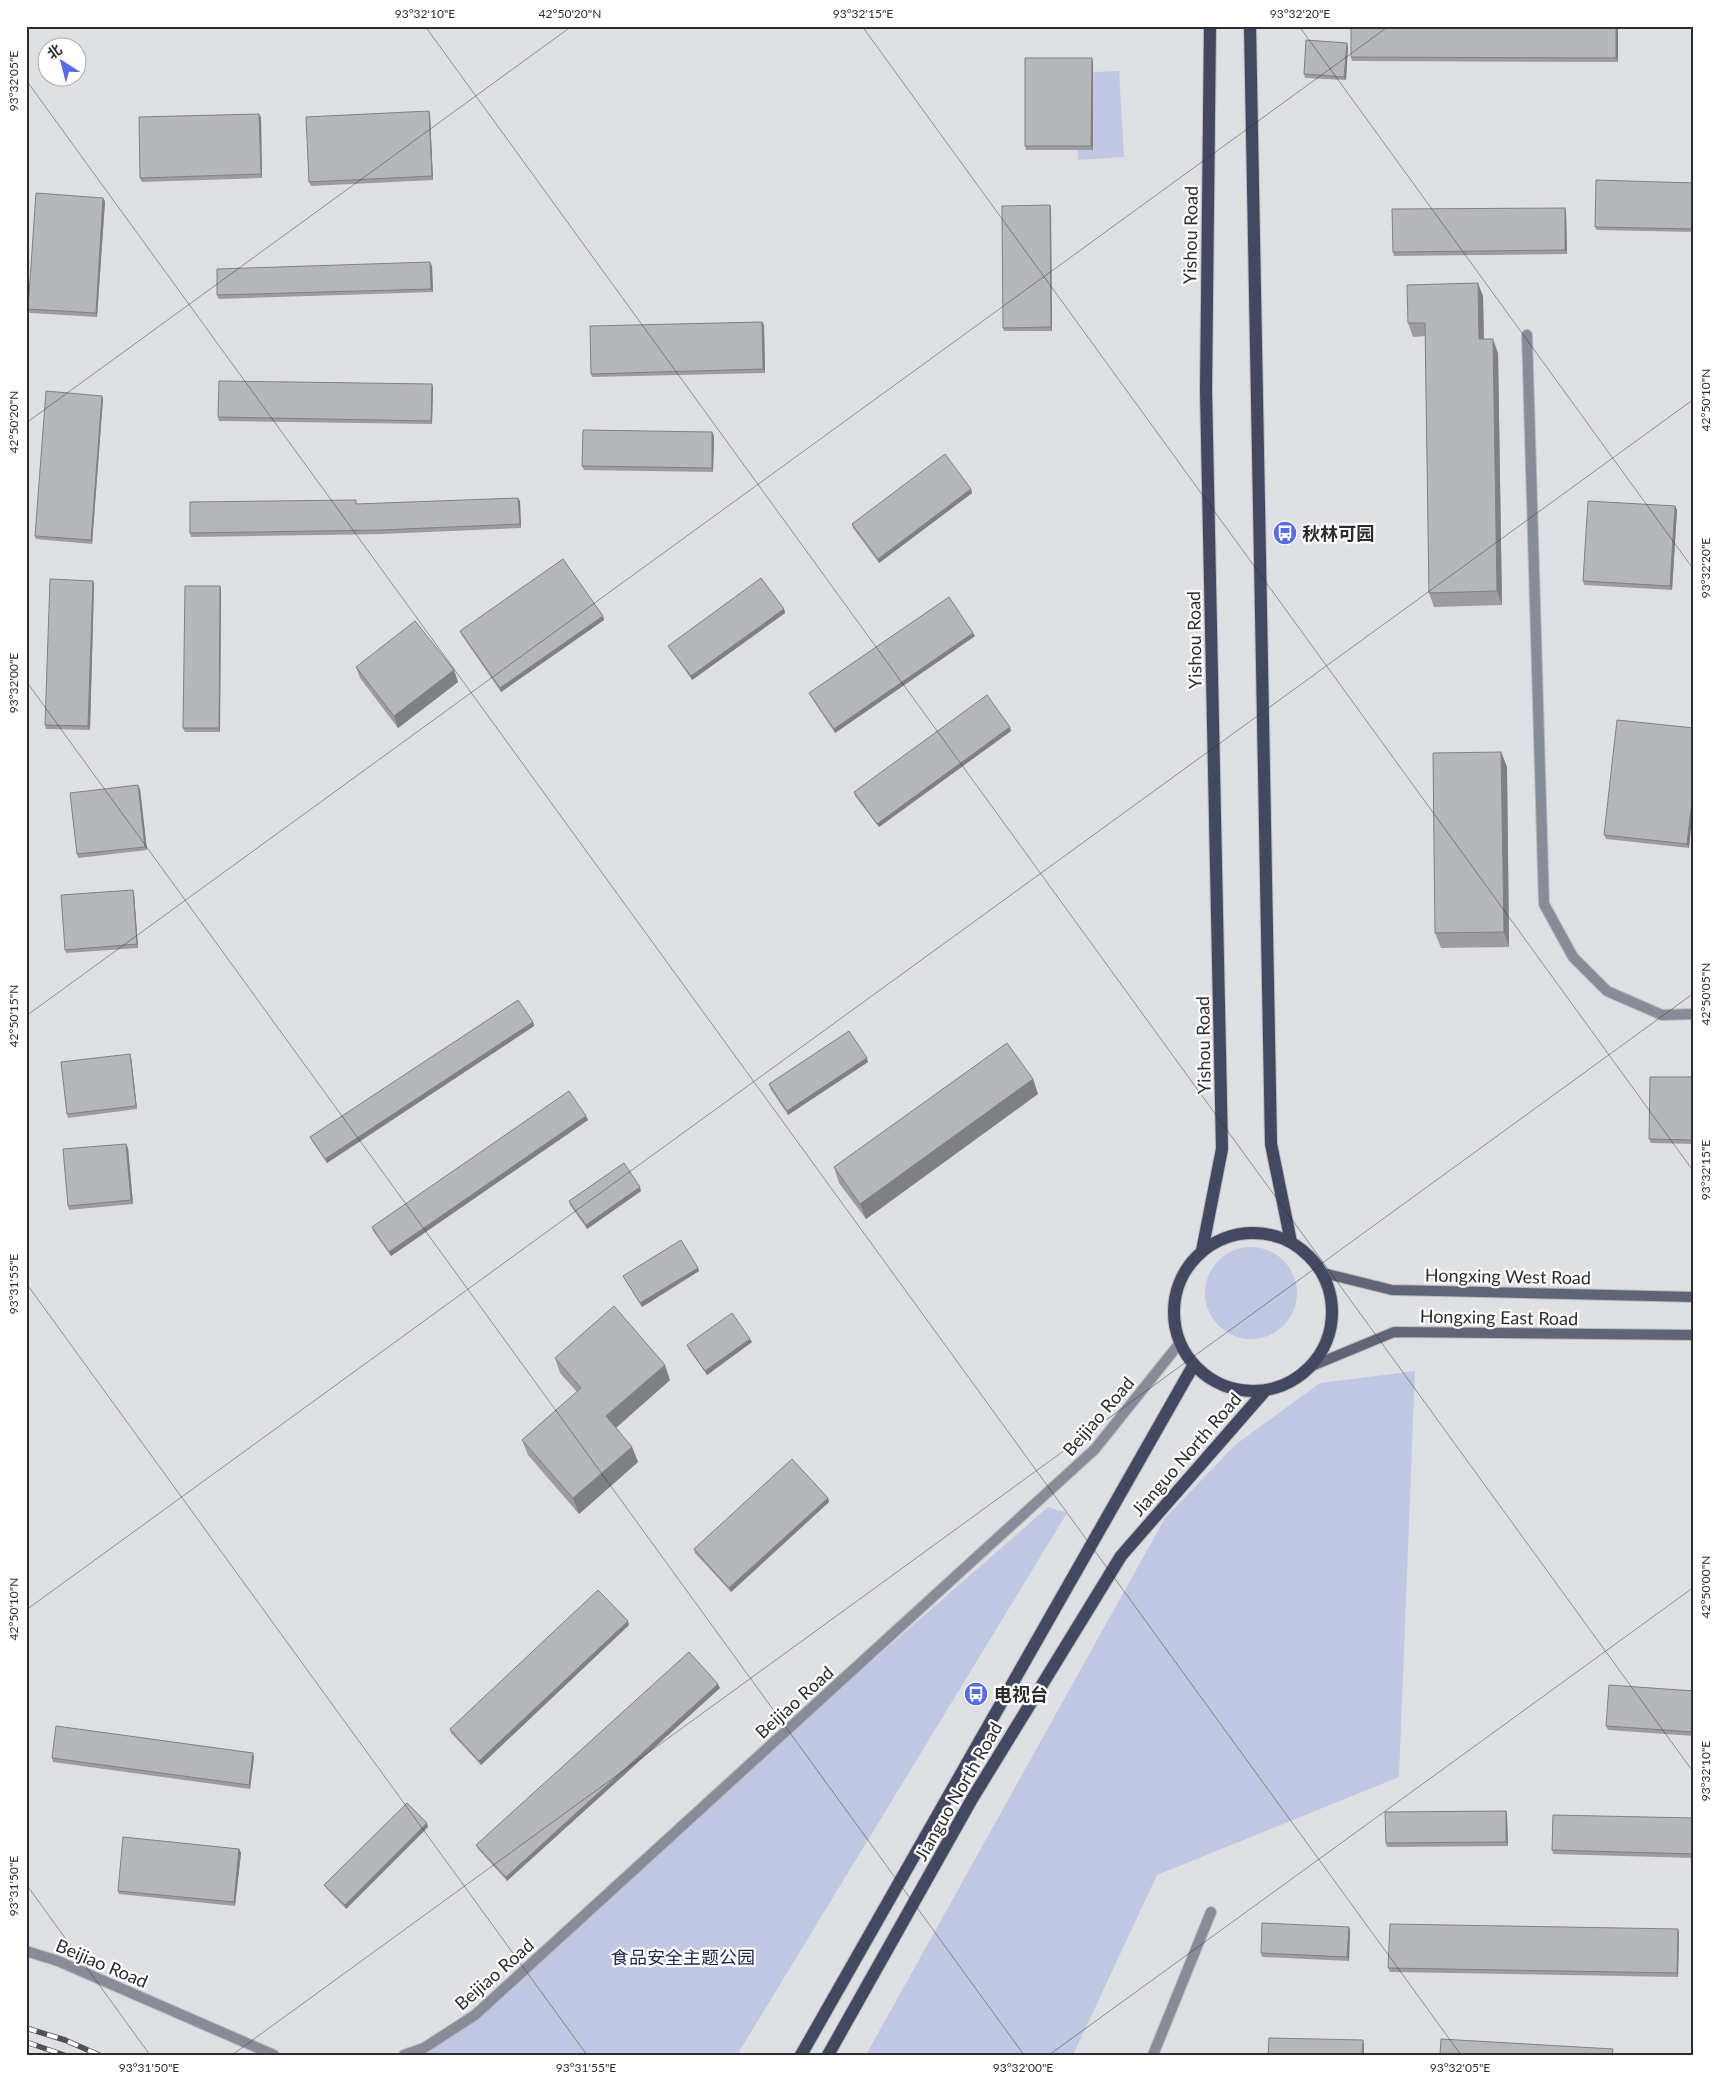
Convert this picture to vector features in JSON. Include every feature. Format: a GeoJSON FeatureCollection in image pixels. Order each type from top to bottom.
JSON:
{"type":"FeatureCollection","features":[{"type":"Feature","properties":{"kind":"main road","name":"Yishou Road"},"geometry":{"type":"LineString","coordinates":[[1202,1251],[1222,1149],[1206,391],[1210,26]]}},
{"type":"Feature","properties":{"kind":"main road"},"geometry":{"type":"LineString","coordinates":[[1250,26],[1271,1144],[1291,1242]]}},
{"type":"Feature","properties":{"kind":"main road"},"geometry":{"type":"LineString","coordinates":[[1245,1233],[1268,1234],[1291,1242],[1309,1255],[1323,1274],[1331,1295],[1333,1318],[1326,1344],[1312,1366],[1290,1383],[1264,1392],[1238,1391],[1214,1382],[1193,1366],[1179,1344],[1173,1320],[1175,1294],[1185,1271],[1202,1251],[1222,1239],[1245,1233]]}},
{"type":"Feature","properties":{"kind":"main road","name":"Hongxing West Road"},"geometry":{"type":"LineString","coordinates":[[1323,1274],[1392,1290],[1694,1297]]}},
{"type":"Feature","properties":{"kind":"main road","name":"Hongxing East Road"},"geometry":{"type":"LineString","coordinates":[[1312,1366],[1394,1332],[1694,1335]]}},
{"type":"Feature","properties":{"kind":"main road","name":"Jianguo North Road"},"geometry":{"type":"LineString","coordinates":[[801,2055],[1193,1366]]}},
{"type":"Feature","properties":{"kind":"main road","name":"Jianguo North Road"},"geometry":{"type":"LineString","coordinates":[[828,2055],[972,1799],[1121,1556],[1264,1392]]}},
{"type":"Feature","properties":{"kind":"street"},"geometry":{"type":"LineString","coordinates":[[1527,335],[1544,904],[1573,957],[1607,991],[1662,1015],[1694,1014]]}},
{"type":"Feature","properties":{"kind":"street","name":"Beijiao Road"},"geometry":{"type":"LineString","coordinates":[[404,2055],[424,2048],[476,2015],[1094,1449],[1179,1344]]}},
{"type":"Feature","properties":{"kind":"street"},"geometry":{"type":"LineString","coordinates":[[1153,2055],[1211,1912]]}},
{"type":"Feature","properties":{"kind":"street","name":"Beijiao Road"},"geometry":{"type":"LineString","coordinates":[[26,1950],[58,1961],[274,2055]]}},
{"type":"Feature","properties":{"kind":"green space"},"geometry":{"type":"Polygon","coordinates":[[[1119,71],[1124,157],[1078,160],[1073,73],[1119,71]]]}},
{"type":"Feature","properties":{"kind":"green space"},"geometry":{"type":"Polygon","coordinates":[[[1251,1247],[1269,1251],[1283,1261],[1293,1275],[1297,1293],[1293,1311],[1283,1325],[1269,1335],[1251,1339],[1233,1335],[1219,1325],[1209,1311],[1205,1293],[1209,1275],[1219,1261],[1233,1251],[1251,1247]]]}},
{"type":"Feature","properties":{"kind":"green space"},"geometry":{"type":"Polygon","coordinates":[[[1415,1371],[1399,1777],[1157,1875],[1073,2055],[866,2055],[1165,1518],[1235,1445],[1320,1383],[1415,1371]]]}},
{"type":"Feature","properties":{"kind":"green space","name":"食品安全主题公园"},"geometry":{"type":"Polygon","coordinates":[[[1048,1507],[1067,1513],[737,2055],[421,2055],[1048,1507]]]}},
{"type":"Feature","properties":{"kind":"building"},"geometry":{"type":"Polygon","coordinates":[[[1351,26],[1616,26],[1616,58],[1351,57],[1351,26]]]}},
{"type":"Feature","properties":{"kind":"building"},"geometry":{"type":"Polygon","coordinates":[[[1306,40],[1347,43],[1344,77],[1304,74],[1306,40]]]}},
{"type":"Feature","properties":{"kind":"building"},"geometry":{"type":"Polygon","coordinates":[[[1025,58],[1092,58],[1091,146],[1025,146],[1025,58]]]}},
{"type":"Feature","properties":{"kind":"building"},"geometry":{"type":"Polygon","coordinates":[[[429,111],[432,176],[309,182],[306,117],[429,111]]]}},
{"type":"Feature","properties":{"kind":"building"},"geometry":{"type":"Polygon","coordinates":[[[259,114],[261,174],[140,178],[139,117],[259,114]]]}},
{"type":"Feature","properties":{"kind":"building"},"geometry":{"type":"Polygon","coordinates":[[[1596,180],[1694,183],[1694,229],[1595,227],[1596,180]]]}},
{"type":"Feature","properties":{"kind":"building"},"geometry":{"type":"Polygon","coordinates":[[[36,193],[103,198],[96,313],[28,309],[36,193]]]}},
{"type":"Feature","properties":{"kind":"building"},"geometry":{"type":"Polygon","coordinates":[[[1050,205],[1051,327],[1003,328],[1002,206],[1050,205]]]}},
{"type":"Feature","properties":{"kind":"building"},"geometry":{"type":"Polygon","coordinates":[[[1565,208],[1565,250],[1393,252],[1392,209],[1565,208]]]}},
{"type":"Feature","properties":{"kind":"building"},"geometry":{"type":"Polygon","coordinates":[[[430,262],[431,289],[217,295],[217,269],[430,262]]]}},
{"type":"Feature","properties":{"kind":"building"},"geometry":{"type":"Polygon","coordinates":[[[1478,283],[1479,339],[1493,339],[1497,591],[1429,593],[1425,323],[1408,323],[1407,285],[1478,283]]]}},
{"type":"Feature","properties":{"kind":"building"},"geometry":{"type":"Polygon","coordinates":[[[762,322],[763,369],[591,374],[590,326],[762,322]]]}},
{"type":"Feature","properties":{"kind":"building"},"geometry":{"type":"Polygon","coordinates":[[[219,381],[432,384],[431,421],[218,417],[219,381]]]}},
{"type":"Feature","properties":{"kind":"building"},"geometry":{"type":"Polygon","coordinates":[[[46,391],[102,396],[91,540],[35,536],[46,391]]]}},
{"type":"Feature","properties":{"kind":"building"},"geometry":{"type":"Polygon","coordinates":[[[583,430],[712,432],[712,468],[582,466],[583,430]]]}},
{"type":"Feature","properties":{"kind":"building"},"geometry":{"type":"Polygon","coordinates":[[[945,454],[971,489],[878,559],[852,524],[945,454]]]}},
{"type":"Feature","properties":{"kind":"building"},"geometry":{"type":"Polygon","coordinates":[[[518,498],[520,524],[381,530],[190,533],[190,502],[356,500],[356,504],[518,498]]]}},
{"type":"Feature","properties":{"kind":"building"},"geometry":{"type":"Polygon","coordinates":[[[1588,501],[1675,506],[1670,586],[1583,581],[1588,501]]]}},
{"type":"Feature","properties":{"kind":"building"},"geometry":{"type":"Polygon","coordinates":[[[563,559],[603,616],[500,688],[460,631],[563,559]]]}},
{"type":"Feature","properties":{"kind":"building"},"geometry":{"type":"Polygon","coordinates":[[[761,578],[784,609],[691,676],[668,646],[761,578]]]}},
{"type":"Feature","properties":{"kind":"building"},"geometry":{"type":"Polygon","coordinates":[[[50,579],[93,581],[88,726],[45,725],[50,579]]]}},
{"type":"Feature","properties":{"kind":"building"},"geometry":{"type":"Polygon","coordinates":[[[185,586],[220,586],[219,728],[183,728],[185,586]]]}},
{"type":"Feature","properties":{"kind":"building"},"geometry":{"type":"Polygon","coordinates":[[[949,597],[973,633],[834,729],[809,693],[949,597]]]}},
{"type":"Feature","properties":{"kind":"building"},"geometry":{"type":"Polygon","coordinates":[[[415,621],[454,670],[394,716],[356,667],[415,621]]]}},
{"type":"Feature","properties":{"kind":"building"},"geometry":{"type":"Polygon","coordinates":[[[987,695],[1010,727],[877,824],[854,792],[987,695]]]}},
{"type":"Feature","properties":{"kind":"building"},"geometry":{"type":"Polygon","coordinates":[[[1617,720],[1694,728],[1694,783],[1687,844],[1604,835],[1617,720]]]}},
{"type":"Feature","properties":{"kind":"building"},"geometry":{"type":"Polygon","coordinates":[[[1501,752],[1504,932],[1435,933],[1433,753],[1501,752]]]}},
{"type":"Feature","properties":{"kind":"building"},"geometry":{"type":"Polygon","coordinates":[[[138,785],[145,847],[77,854],[70,793],[138,785]]]}},
{"type":"Feature","properties":{"kind":"building"},"geometry":{"type":"Polygon","coordinates":[[[133,890],[137,944],[65,950],[61,895],[133,890]]]}},
{"type":"Feature","properties":{"kind":"building"},"geometry":{"type":"Polygon","coordinates":[[[518,1000],[533,1022],[325,1159],[310,1137],[518,1000]]]}},
{"type":"Feature","properties":{"kind":"building"},"geometry":{"type":"Polygon","coordinates":[[[849,1031],[867,1058],[787,1111],[769,1084],[849,1031]]]}},
{"type":"Feature","properties":{"kind":"building"},"geometry":{"type":"Polygon","coordinates":[[[1007,1043],[1033,1079],[860,1204],[834,1167],[1007,1043]]]}},
{"type":"Feature","properties":{"kind":"building"},"geometry":{"type":"Polygon","coordinates":[[[130,1054],[136,1106],[67,1114],[61,1062],[130,1054]]]}},
{"type":"Feature","properties":{"kind":"building"},"geometry":{"type":"Polygon","coordinates":[[[1650,1077],[1694,1077],[1694,1140],[1649,1139],[1650,1077]]]}},
{"type":"Feature","properties":{"kind":"building"},"geometry":{"type":"Polygon","coordinates":[[[569,1091],[586,1116],[389,1252],[372,1227],[569,1091]]]}},
{"type":"Feature","properties":{"kind":"building"},"geometry":{"type":"Polygon","coordinates":[[[126,1144],[131,1200],[68,1206],[63,1149],[126,1144]]]}},
{"type":"Feature","properties":{"kind":"building"},"geometry":{"type":"Polygon","coordinates":[[[624,1163],[640,1187],[586,1225],[569,1201],[624,1163]]]}},
{"type":"Feature","properties":{"kind":"building"},"geometry":{"type":"Polygon","coordinates":[[[681,1240],[698,1268],[640,1303],[623,1276],[681,1240]]]}},
{"type":"Feature","properties":{"kind":"building"},"geometry":{"type":"Polygon","coordinates":[[[614,1306],[665,1365],[606,1416],[632,1447],[573,1498],[522,1440],[581,1388],[555,1358],[614,1306]]]}},
{"type":"Feature","properties":{"kind":"building"},"geometry":{"type":"Polygon","coordinates":[[[732,1313],[750,1339],[705,1371],[687,1345],[732,1313]]]}},
{"type":"Feature","properties":{"kind":"building"},"geometry":{"type":"Polygon","coordinates":[[[792,1459],[828,1498],[729,1588],[694,1549],[792,1459]]]}},
{"type":"Feature","properties":{"kind":"building"},"geometry":{"type":"Polygon","coordinates":[[[598,1590],[628,1621],[479,1761],[450,1729],[598,1590]]]}},
{"type":"Feature","properties":{"kind":"building"},"geometry":{"type":"Polygon","coordinates":[[[689,1652],[718,1684],[506,1877],[476,1845],[689,1652]]]}},
{"type":"Feature","properties":{"kind":"building"},"geometry":{"type":"Polygon","coordinates":[[[1609,1685],[1694,1691],[1694,1732],[1606,1726],[1609,1685]]]}},
{"type":"Feature","properties":{"kind":"building"},"geometry":{"type":"Polygon","coordinates":[[[56,1726],[253,1753],[249,1785],[52,1758],[56,1726]]]}},
{"type":"Feature","properties":{"kind":"building"},"geometry":{"type":"Polygon","coordinates":[[[407,1803],[427,1823],[345,1905],[324,1885],[407,1803]]]}},
{"type":"Feature","properties":{"kind":"building"},"geometry":{"type":"Polygon","coordinates":[[[1506,1811],[1506,1842],[1386,1843],[1385,1812],[1506,1811]]]}},
{"type":"Feature","properties":{"kind":"building"},"geometry":{"type":"Polygon","coordinates":[[[1553,1815],[1694,1818],[1694,1854],[1552,1850],[1553,1815]]]}},
{"type":"Feature","properties":{"kind":"building"},"geometry":{"type":"Polygon","coordinates":[[[123,1837],[239,1849],[234,1902],[118,1891],[123,1837]]]}},
{"type":"Feature","properties":{"kind":"building"},"geometry":{"type":"Polygon","coordinates":[[[1262,1923],[1349,1927],[1347,1957],[1261,1953],[1262,1923]]]}},
{"type":"Feature","properties":{"kind":"building"},"geometry":{"type":"Polygon","coordinates":[[[1390,1924],[1678,1929],[1677,1973],[1388,1968],[1390,1924]]]}},
{"type":"Feature","properties":{"kind":"building"},"geometry":{"type":"Polygon","coordinates":[[[1269,2038],[1363,2040],[1362,2055],[1268,2055],[1269,2038]]]}},
{"type":"Feature","properties":{"kind":"building"},"geometry":{"type":"Polygon","coordinates":[[[1441,2039],[1613,2049],[1612,2055],[1440,2055],[1441,2039]]]}},
{"type":"Feature","properties":{"kind":"railway"},"geometry":{"type":"LineString","coordinates":[[26,2028],[65,2040],[99,2055]]}},
{"type":"Feature","properties":{"kind":"railway"},"geometry":{"type":"LineString","coordinates":[[26,2042],[64,2055]]}},
{"type":"Feature","properties":{"kind":"place","name":"秋林可园"},"geometry":{"type":"Point","coordinates":[1285,533]}},
{"type":"Feature","properties":{"kind":"place","name":"电视台"},"geometry":{"type":"Point","coordinates":[976,1694]}}]}
